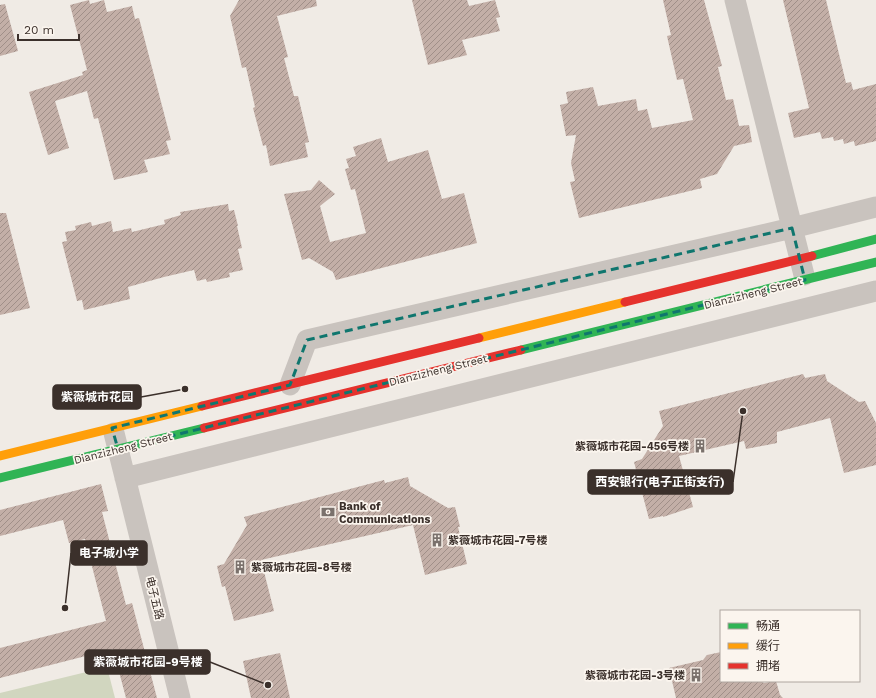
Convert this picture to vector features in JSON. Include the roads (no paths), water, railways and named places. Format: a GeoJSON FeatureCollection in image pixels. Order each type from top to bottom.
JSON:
{"type":"FeatureCollection","features":[{"type":"Feature","properties":{"kind":"main road","name":"Dianzizheng Street"},"geometry":{"type":"LineString","coordinates":[[0,456],[876,239]]}},
{"type":"Feature","properties":{"kind":"main road","name":"Dianzizheng Street"},"geometry":{"type":"LineString","coordinates":[[0,478],[876,262]]}},
{"type":"Feature","properties":{"kind":"street"},"geometry":{"type":"LineString","coordinates":[[735,0],[805,280]]}},
{"type":"Feature","properties":{"kind":"street"},"geometry":{"type":"LineString","coordinates":[[290,385],[307,340],[792,228],[876,207]]}},
{"type":"Feature","properties":{"kind":"street"},"geometry":{"type":"LineString","coordinates":[[125,478],[876,291]]}},
{"type":"Feature","properties":{"kind":"street","name":"电子五路"},"geometry":{"type":"LineString","coordinates":[[112,428],[180,698]]}},
{"type":"Feature","properties":{"kind":"place","name":"紫薇城市花园"},"geometry":{"type":"Point","coordinates":[185,389]}},
{"type":"Feature","properties":{"kind":"place","name":"西安银行(电子正街支行)"},"geometry":{"type":"Point","coordinates":[743,411]}},
{"type":"Feature","properties":{"kind":"place","name":"紫薇城市花园-456号楼"},"geometry":{"type":"Point","coordinates":[700,446]}},
{"type":"Feature","properties":{"kind":"place","name":"Bank of Communications"},"geometry":{"type":"Point","coordinates":[328,512]}},
{"type":"Feature","properties":{"kind":"place","name":"紫薇城市花园-7号楼"},"geometry":{"type":"Point","coordinates":[437,540]}},
{"type":"Feature","properties":{"kind":"place","name":"紫薇城市花园-8号楼"},"geometry":{"type":"Point","coordinates":[240,567]}},
{"type":"Feature","properties":{"kind":"place","name":"电子城小学"},"geometry":{"type":"Point","coordinates":[65,608]}},
{"type":"Feature","properties":{"kind":"place","name":"紫薇城市花园-3号楼"},"geometry":{"type":"Point","coordinates":[696,675]}},
{"type":"Feature","properties":{"kind":"place","name":"紫薇城市花园-9号楼"},"geometry":{"type":"Point","coordinates":[268,685]}}]}
